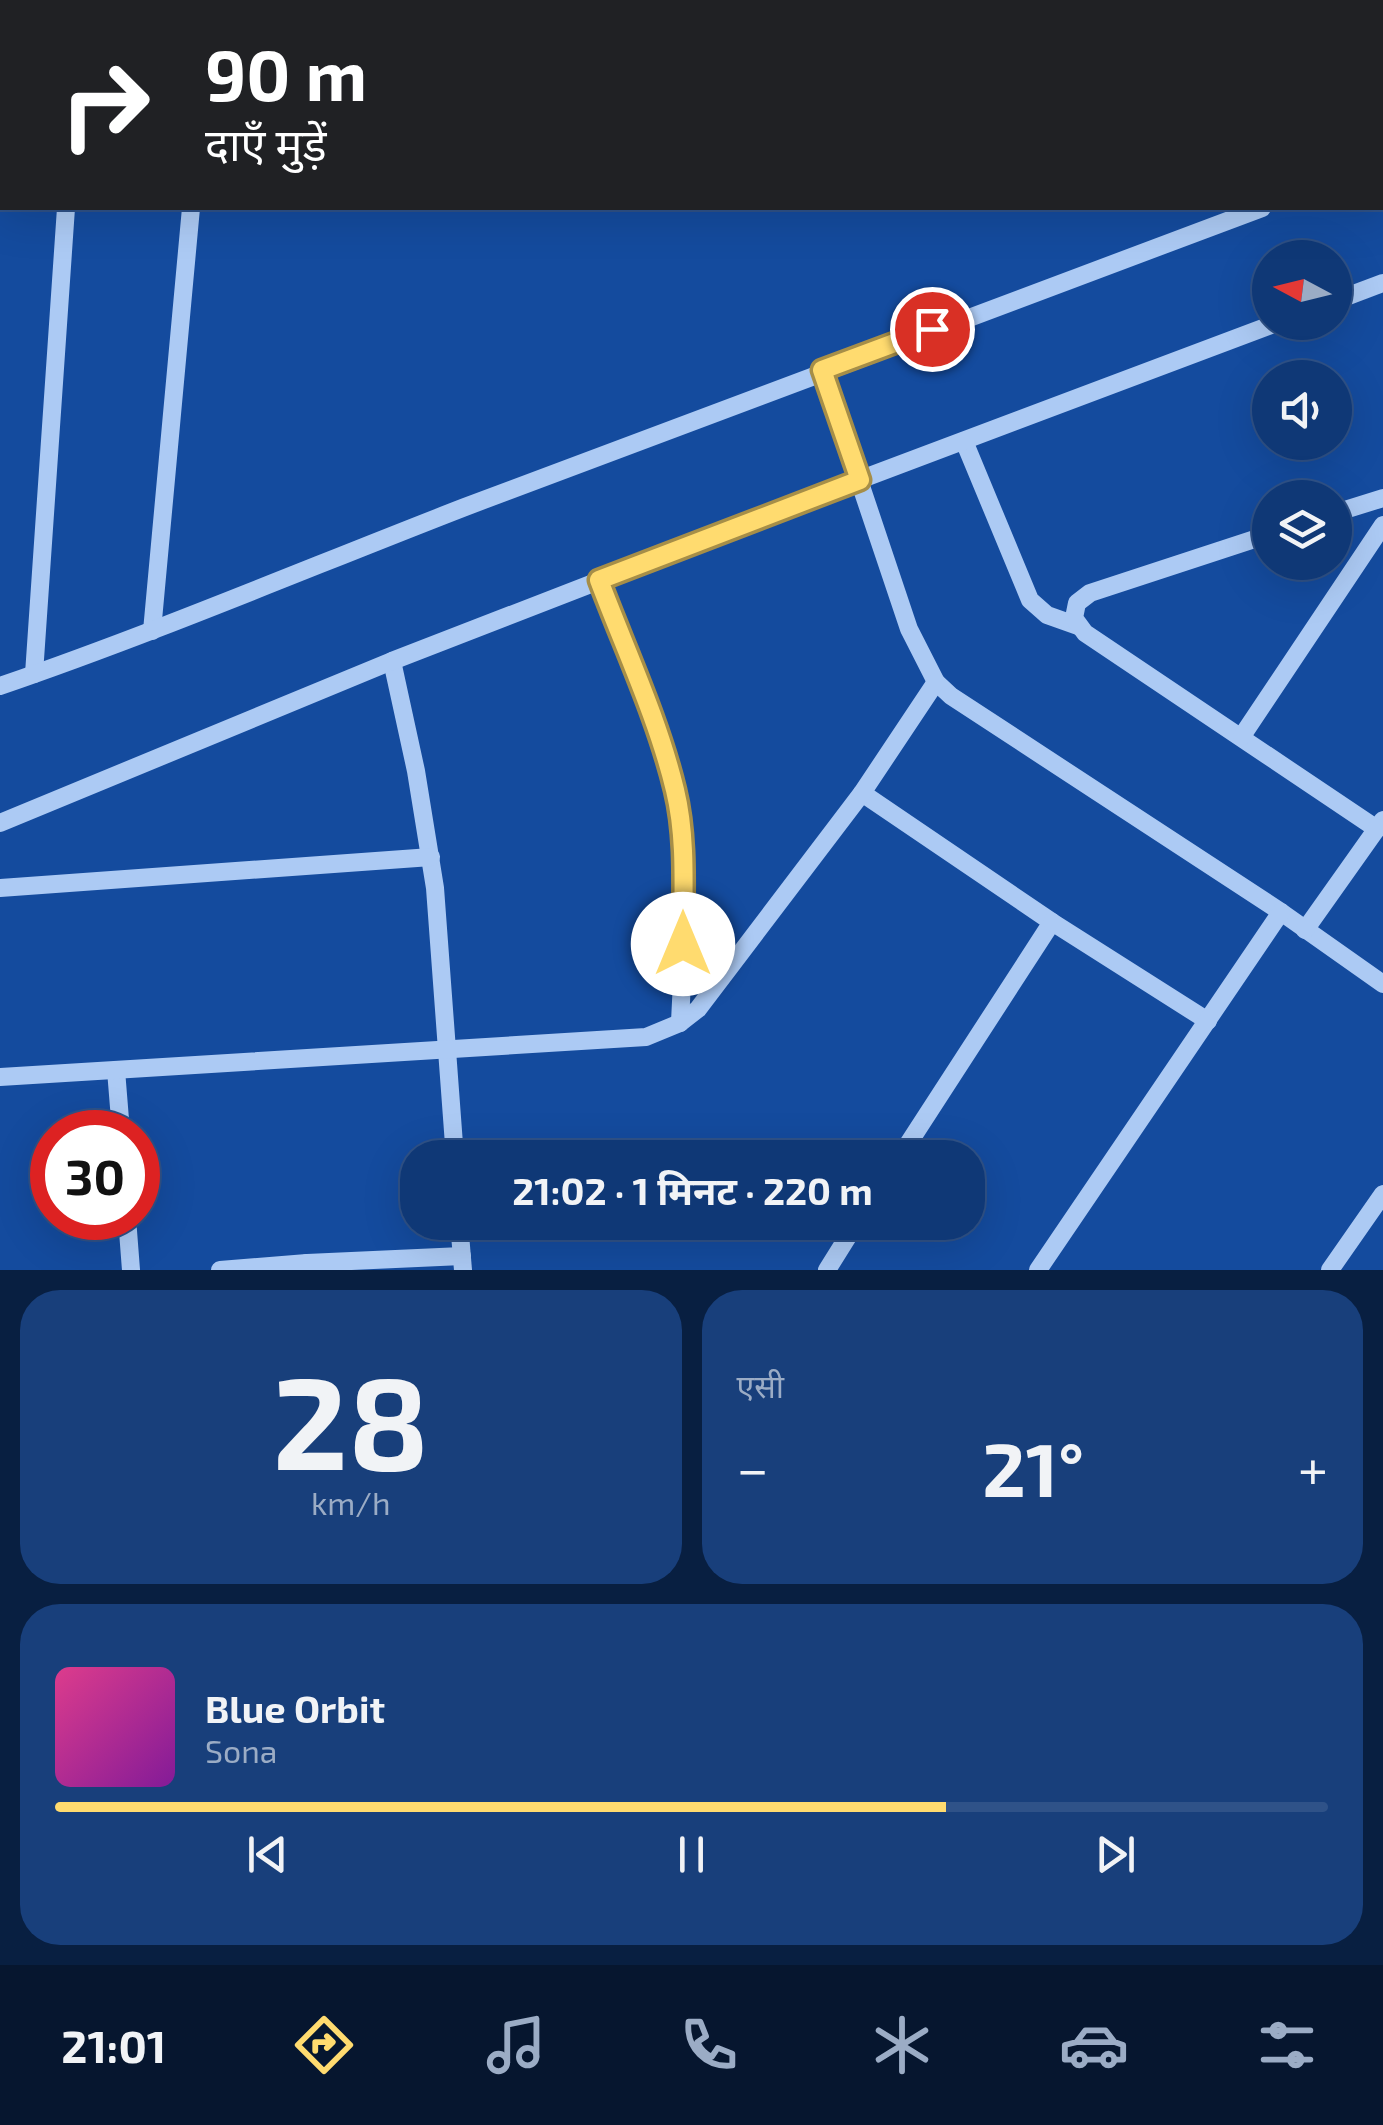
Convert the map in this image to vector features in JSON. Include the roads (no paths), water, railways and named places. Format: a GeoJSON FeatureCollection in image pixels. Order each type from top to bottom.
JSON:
{"type":"FeatureCollection","features":[{"type":"Feature","properties":{"kind":"street"},"geometry":{"type":"LineString","coordinates":[[34,674],[66,210]]}},
{"type":"Feature","properties":{"kind":"street"},"geometry":{"type":"LineString","coordinates":[[152,631],[190,210]]}},
{"type":"Feature","properties":{"kind":"street"},"geometry":{"type":"LineString","coordinates":[[0,686],[152,631],[822,370],[1257,210]]}},
{"type":"Feature","properties":{"kind":"street"},"geometry":{"type":"LineString","coordinates":[[1352,296],[1382,285]]}},
{"type":"Feature","properties":{"kind":"street"},"geometry":{"type":"LineString","coordinates":[[0,823],[392,660],[1252,332]]}},
{"type":"Feature","properties":{"kind":"street"},"geometry":{"type":"LineString","coordinates":[[822,370],[909,629],[936,682],[951,696],[1281,912],[1383,984]]}},
{"type":"Feature","properties":{"kind":"street"},"geometry":{"type":"LineString","coordinates":[[964,440],[1030,600],[1047,615],[1078,626],[1380,824],[1305,930]]}},
{"type":"Feature","properties":{"kind":"street"},"geometry":{"type":"LineString","coordinates":[[1352,508],[1383,498]]}},
{"type":"Feature","properties":{"kind":"street"},"geometry":{"type":"LineString","coordinates":[[1242,736],[1383,526]]}},
{"type":"Feature","properties":{"kind":"street"},"geometry":{"type":"LineString","coordinates":[[1078,626],[1074,611],[1090,592],[1252,540]]}},
{"type":"Feature","properties":{"kind":"street"},"geometry":{"type":"LineString","coordinates":[[599,580],[664,749],[676,793],[683,893],[680,1023]]}},
{"type":"Feature","properties":{"kind":"street"},"geometry":{"type":"LineString","coordinates":[[392,660],[431,857],[454,1140]]}},
{"type":"Feature","properties":{"kind":"street"},"geometry":{"type":"LineString","coordinates":[[0,1077],[646,1037],[680,1023],[698,1009],[862,793],[936,682]]}},
{"type":"Feature","properties":{"kind":"street"},"geometry":{"type":"LineString","coordinates":[[862,793],[1052,922],[1208,1021]]}},
{"type":"Feature","properties":{"kind":"street"},"geometry":{"type":"LineString","coordinates":[[0,888],[431,857]]}},
{"type":"Feature","properties":{"kind":"street"},"geometry":{"type":"LineString","coordinates":[[1038,1270],[1281,912]]}},
{"type":"Feature","properties":{"kind":"street"},"geometry":{"type":"LineString","coordinates":[[911,1140],[1052,922]]}},
{"type":"Feature","properties":{"kind":"street"},"geometry":{"type":"LineString","coordinates":[[116,1070],[119,1110]]}},
{"type":"Feature","properties":{"kind":"street"},"geometry":{"type":"LineString","coordinates":[[1330,1270],[1383,1194]]}},
{"type":"Feature","properties":{"kind":"street"},"geometry":{"type":"LineString","coordinates":[[129,1240],[131,1270]]}},
{"type":"Feature","properties":{"kind":"street"},"geometry":{"type":"LineString","coordinates":[[826,1270],[845,1240]]}},
{"type":"Feature","properties":{"kind":"street"},"geometry":{"type":"LineString","coordinates":[[220,1270],[462,1263]]}}]}
